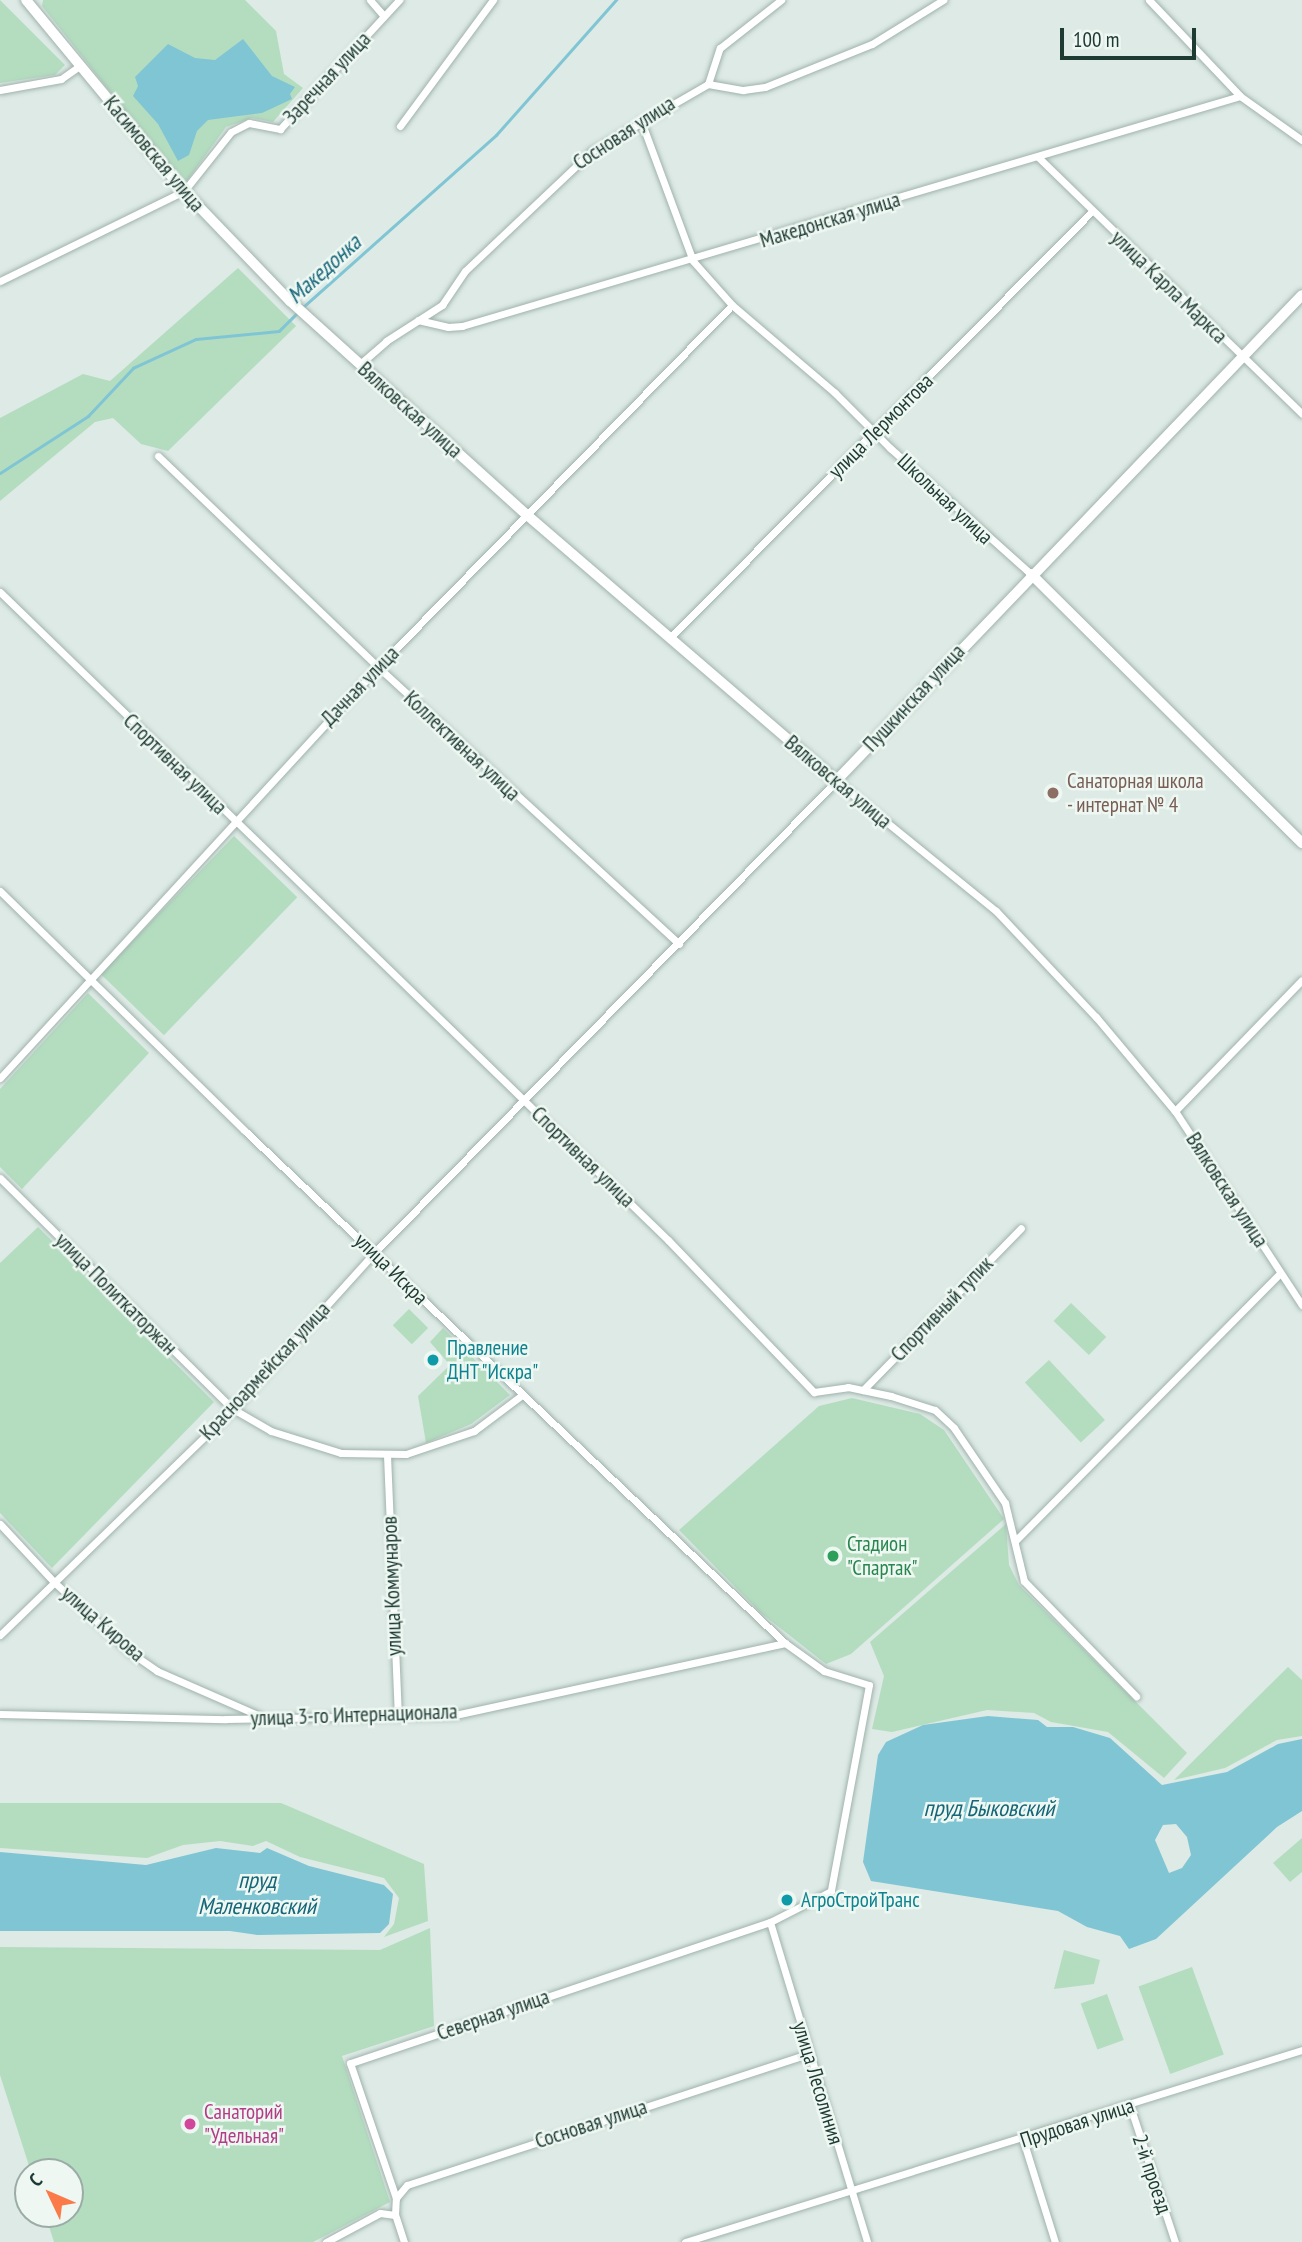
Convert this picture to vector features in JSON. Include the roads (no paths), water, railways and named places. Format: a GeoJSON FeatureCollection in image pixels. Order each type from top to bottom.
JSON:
{"type":"FeatureCollection","features":[{"type":"Feature","properties":{"kind":"main road","name":"Касимовская улица"},"geometry":{"type":"LineString","coordinates":[[26,0],[184,191],[308,317]]}},
{"type":"Feature","properties":{"kind":"main road","name":"Пушкинская улица"},"geometry":{"type":"LineString","coordinates":[[836,781],[1031,574],[1302,295]]}},
{"type":"Feature","properties":{"kind":"main road","name":"Вялковская улица"},"geometry":{"type":"LineString","coordinates":[[308,317],[527,515],[836,781]]}},
{"type":"Feature","properties":{"kind":"main road","name":"Школьная улица"},"geometry":{"type":"LineString","coordinates":[[1031,574],[1302,843]]}},
{"type":"Feature","properties":{"kind":"street"},"geometry":{"type":"LineString","coordinates":[[370,0],[384,16]]}},
{"type":"Feature","properties":{"kind":"street","name":"Заречная улица"},"geometry":{"type":"LineString","coordinates":[[0,281],[184,191],[231,132],[249,123],[280,129],[400,0]]}},
{"type":"Feature","properties":{"kind":"street"},"geometry":{"type":"LineString","coordinates":[[400,126],[492,0]]}},
{"type":"Feature","properties":{"kind":"street"},"geometry":{"type":"LineString","coordinates":[[781,0],[720,48],[708,84],[743,90],[765,87],[872,44],[943,0]]}},
{"type":"Feature","properties":{"kind":"street"},"geometry":{"type":"LineString","coordinates":[[1149,0],[1240,96],[1302,140]]}},
{"type":"Feature","properties":{"kind":"street"},"geometry":{"type":"LineString","coordinates":[[0,90],[61,79],[81,65]]}},
{"type":"Feature","properties":{"kind":"street","name":"Сосновая улица"},"geometry":{"type":"LineString","coordinates":[[360,364],[442,305],[465,271],[512,230],[567,170],[641,121],[708,84]]}},
{"type":"Feature","properties":{"kind":"street","name":"Македонская улица"},"geometry":{"type":"LineString","coordinates":[[418,320],[462,326],[693,261],[1240,96]]}},
{"type":"Feature","properties":{"kind":"street","name":"Школьная улица"},"geometry":{"type":"LineString","coordinates":[[641,121],[693,261],[732,305],[876,431],[890,448],[1031,574]]}},
{"type":"Feature","properties":{"kind":"street","name":"улица Карла Маркса"},"geometry":{"type":"LineString","coordinates":[[1038,157],[1091,212],[1302,414]]}},
{"type":"Feature","properties":{"kind":"street","name":"улица Лермонтова"},"geometry":{"type":"LineString","coordinates":[[670,638],[1091,212]]}},
{"type":"Feature","properties":{"kind":"street","name":"Дачная улица"},"geometry":{"type":"LineString","coordinates":[[0,1078],[378,667],[732,305]]}},
{"type":"Feature","properties":{"kind":"street","name":"Коллективная улица"},"geometry":{"type":"LineString","coordinates":[[158,456],[378,667],[679,944]]}},
{"type":"Feature","properties":{"kind":"street","name":"Спортивная улица"},"geometry":{"type":"LineString","coordinates":[[0,592],[668,1240],[814,1392],[848,1387],[863,1390],[935,1410],[954,1428],[1004,1503],[1016,1541],[1024,1581],[1136,1696]]}},
{"type":"Feature","properties":{"kind":"street","name":"Пушкинская улица"},"geometry":{"type":"LineString","coordinates":[[524,1100],[836,781]]}},
{"type":"Feature","properties":{"kind":"street","name":"Вялковская улица"},"geometry":{"type":"LineString","coordinates":[[836,781],[996,911],[1096,1017],[1175,1111],[1302,1305]]}},
{"type":"Feature","properties":{"kind":"street","name":"улица Искра"},"geometry":{"type":"LineString","coordinates":[[0,891],[522,1395],[785,1643],[824,1671],[869,1685],[831,1891],[770,1922]]}},
{"type":"Feature","properties":{"kind":"street"},"geometry":{"type":"LineString","coordinates":[[1175,1111],[1302,980]]}},
{"type":"Feature","properties":{"kind":"street","name":"Красноармейская улица"},"geometry":{"type":"LineString","coordinates":[[0,1635],[233,1409],[374,1252],[524,1100]]}},
{"type":"Feature","properties":{"kind":"street","name":"улица Политкаторжан"},"geometry":{"type":"LineString","coordinates":[[0,1178],[233,1409],[271,1432],[318,1447],[387,1455],[428,1450],[474,1431],[522,1395]]}},
{"type":"Feature","properties":{"kind":"street","name":"Спортивный тупик"},"geometry":{"type":"LineString","coordinates":[[863,1390],[1021,1228]]}},
{"type":"Feature","properties":{"kind":"street"},"geometry":{"type":"LineString","coordinates":[[1016,1541],[1280,1273]]}},
{"type":"Feature","properties":{"kind":"street","name":"улица Коммунаров"},"geometry":{"type":"LineString","coordinates":[[387,1455],[397,1717]]}},
{"type":"Feature","properties":{"kind":"street","name":"улица Кирова"},"geometry":{"type":"LineString","coordinates":[[0,1524],[54,1582],[157,1671],[262,1717]]}},
{"type":"Feature","properties":{"kind":"street","name":"улица 3-го Интернационала"},"geometry":{"type":"LineString","coordinates":[[0,1714],[262,1717],[455,1715],[785,1643]]}},
{"type":"Feature","properties":{"kind":"street","name":"улица Лесолиния"},"geometry":{"type":"LineString","coordinates":[[770,1922],[867,2242]]}},
{"type":"Feature","properties":{"kind":"street","name":"Северная улица"},"geometry":{"type":"LineString","coordinates":[[396,2198],[350,2063],[770,1922]]}},
{"type":"Feature","properties":{"kind":"street","name":"Прудовая улица"},"geometry":{"type":"LineString","coordinates":[[685,2242],[1023,2140],[1302,2050]]}},
{"type":"Feature","properties":{"kind":"street","name":"Сосновая улица"},"geometry":{"type":"LineString","coordinates":[[396,2198],[407,2185],[808,2054]]}},
{"type":"Feature","properties":{"kind":"street","name":"2-й проезд"},"geometry":{"type":"LineString","coordinates":[[1130,2106],[1175,2242]]}},
{"type":"Feature","properties":{"kind":"street"},"geometry":{"type":"LineString","coordinates":[[1023,2140],[1055,2242]]}},
{"type":"Feature","properties":{"kind":"street"},"geometry":{"type":"LineString","coordinates":[[396,2198],[395,2215],[404,2242]]}},
{"type":"Feature","properties":{"kind":"street"},"geometry":{"type":"LineString","coordinates":[[326,2242],[380,2213],[395,2215]]}},
{"type":"Feature","properties":{"kind":"water"},"geometry":{"type":"Polygon","coordinates":[[[243,39],[272,76],[295,87],[290,94],[292,99],[262,113],[208,120],[197,131],[189,155],[178,161],[158,124],[133,96],[138,86],[135,77],[168,44],[195,58],[215,60],[243,39]]]}},
{"type":"Feature","properties":{"kind":"water","name":"пруд Быковский"},"geometry":{"type":"Polygon","coordinates":[[[988,1716],[1038,1720],[1047,1727],[1073,1727],[1110,1738],[1162,1785],[1227,1772],[1278,1744],[1302,1739],[1302,1811],[1277,1827],[1156,1939],[1129,1949],[1120,1936],[1087,1927],[1058,1911],[871,1881],[863,1862],[878,1755],[886,1742],[923,1725],[988,1716]],[[1176,1824],[1163,1825],[1155,1840],[1169,1873],[1182,1868],[1191,1855],[1187,1837],[1176,1824]]]}},
{"type":"Feature","properties":{"kind":"water","name":"пруд Маленковский"},"geometry":{"type":"Polygon","coordinates":[[[216,1848],[260,1853],[267,1848],[309,1866],[384,1885],[393,1894],[389,1924],[380,1933],[257,1935],[230,1931],[0,1931],[0,1852],[146,1865],[216,1848]]]}},
{"type":"Feature","properties":{"kind":"waterway","name":"Македонка"},"geometry":{"type":"LineString","coordinates":[[302,308],[496,135],[616,0]]}},
{"type":"Feature","properties":{"kind":"waterway","name":"Македонка"},"geometry":{"type":"LineString","coordinates":[[0,473],[88,416],[133,368],[196,339],[279,331],[297,313]]}},
{"type":"Feature","properties":{"kind":"place","name":"Санаторная школа - интернат № 4"},"geometry":{"type":"Point","coordinates":[1053,793]}},
{"type":"Feature","properties":{"kind":"place","name":"Правление ДНТ \"Искра\""},"geometry":{"type":"Point","coordinates":[433,1360]}},
{"type":"Feature","properties":{"kind":"place","name":"Стадион \"Спартак\""},"geometry":{"type":"Point","coordinates":[833,1556]}},
{"type":"Feature","properties":{"kind":"place","name":"АгроСтройТранс"},"geometry":{"type":"Point","coordinates":[787,1900]}},
{"type":"Feature","properties":{"kind":"place","name":"Санаторий \"Удельная\""},"geometry":{"type":"Point","coordinates":[190,2124]}}]}
